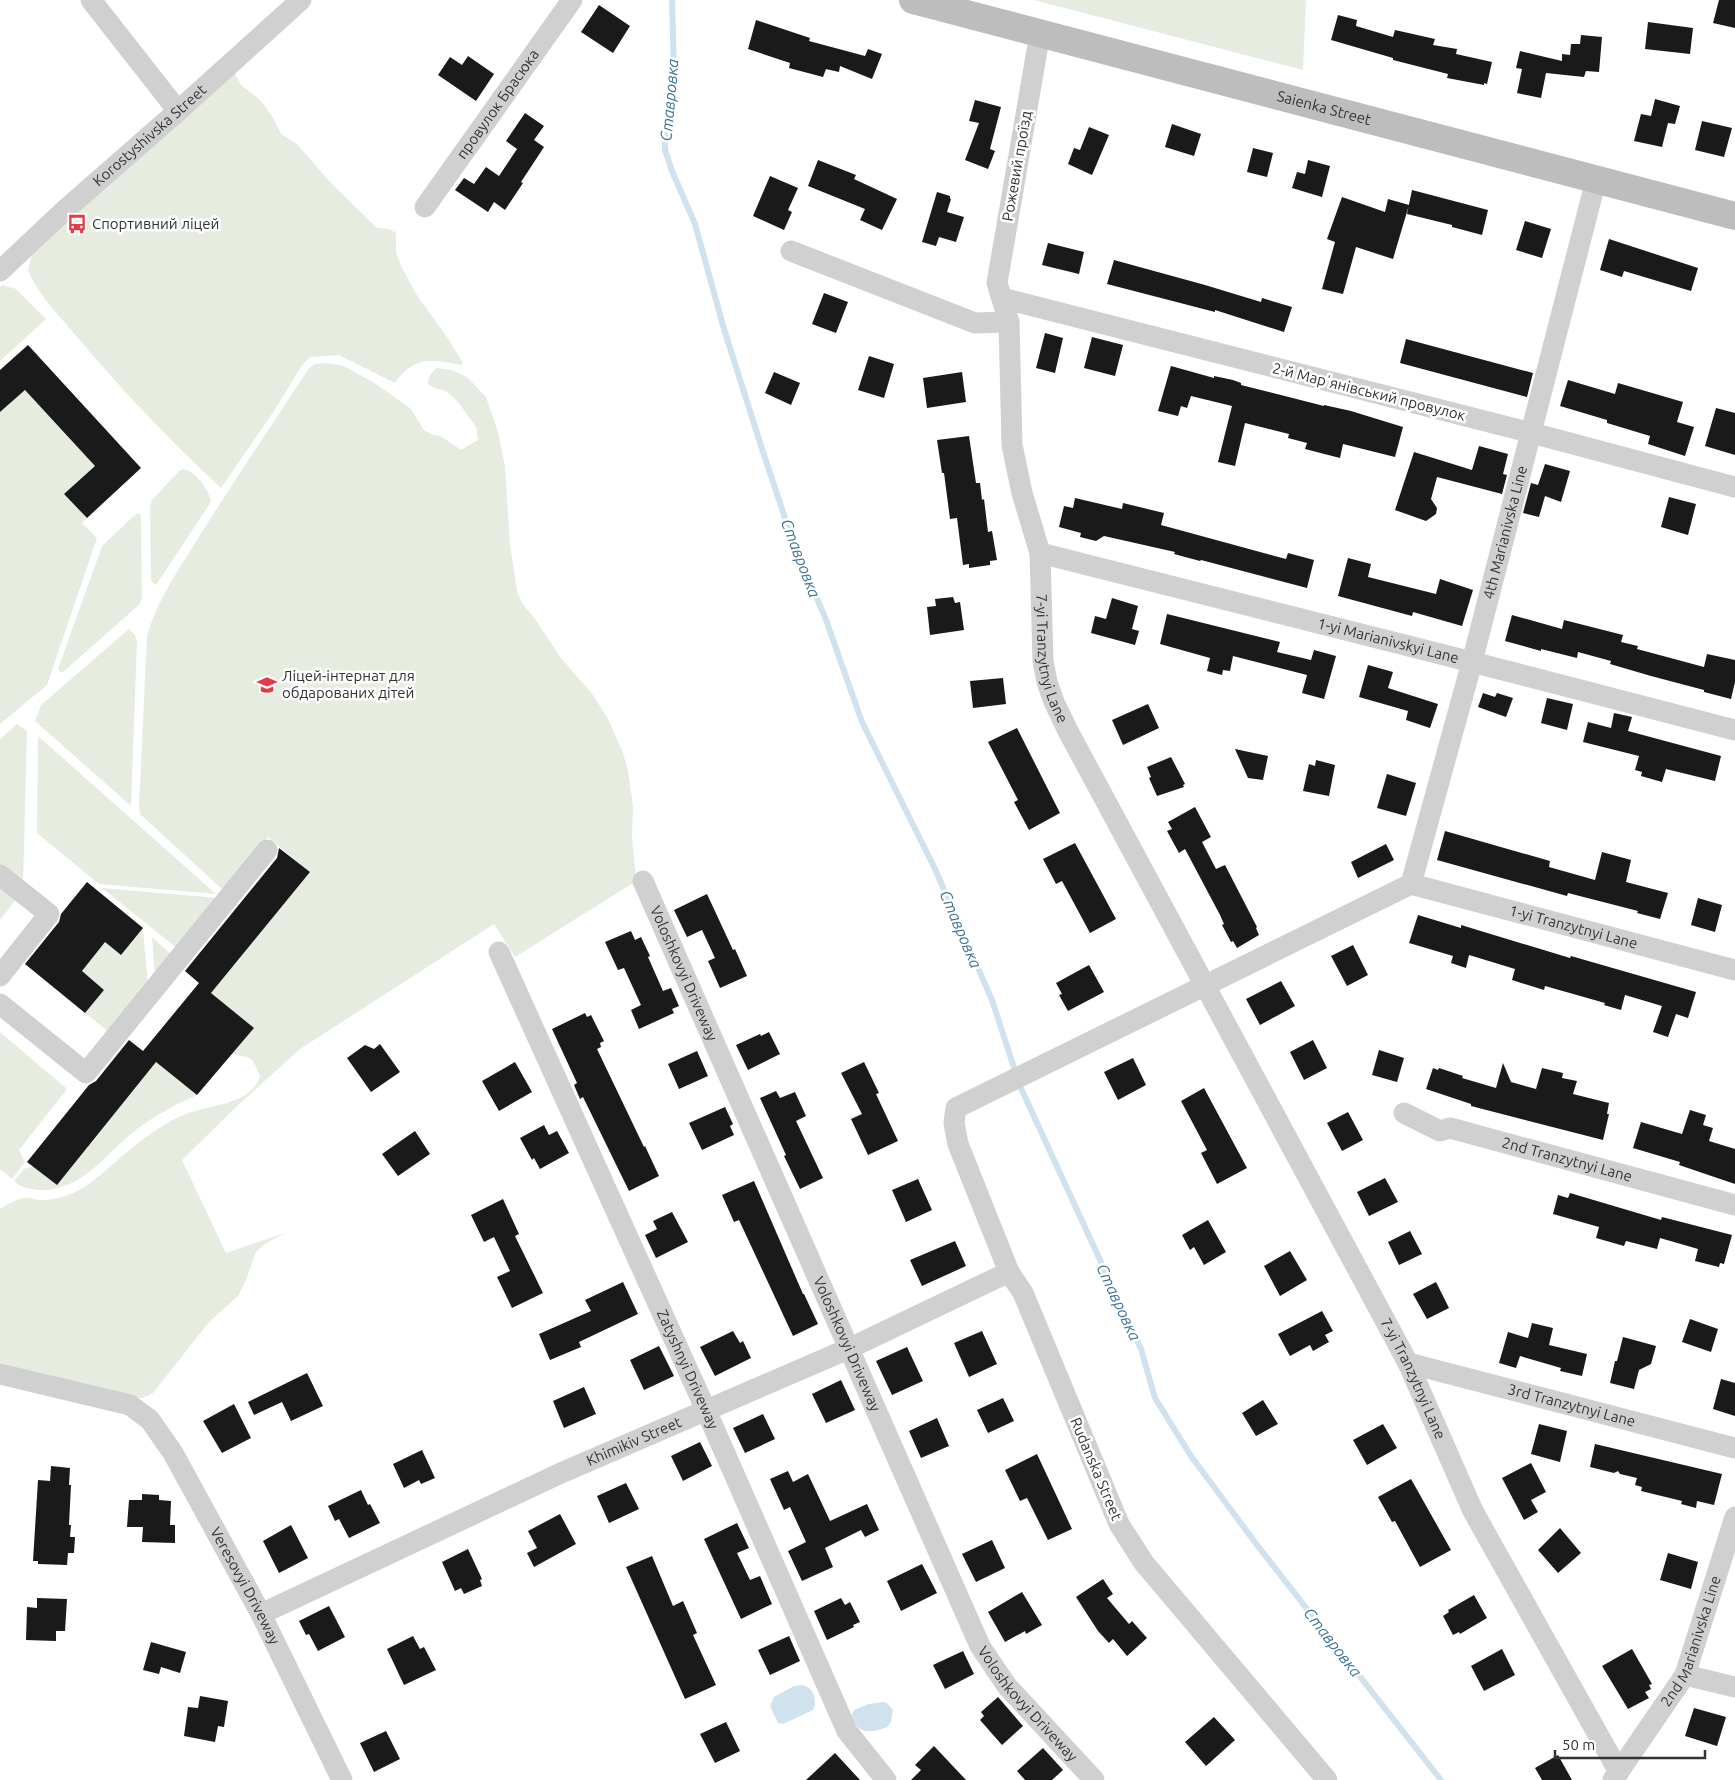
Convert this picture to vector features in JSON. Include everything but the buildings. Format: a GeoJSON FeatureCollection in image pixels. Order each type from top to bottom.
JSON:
{"type":"FeatureCollection","features":[{"type":"Feature","properties":{"kind":"street"},"geometry":{"type":"LineString","coordinates":[[92,0],[178,111]]}},
{"type":"Feature","properties":{"kind":"street","name":"Korostyshivska Street"},"geometry":{"type":"LineString","coordinates":[[0,271],[65,210],[301,0]]}},
{"type":"Feature","properties":{"kind":"street","name":"провулок Брасюка"},"geometry":{"type":"LineString","coordinates":[[425,207],[572,0]]}},
{"type":"Feature","properties":{"kind":"street","name":"Saienka Street"},"geometry":{"type":"LineString","coordinates":[[913,0],[1735,216]]}},
{"type":"Feature","properties":{"kind":"street","name":"Рожевий проїзд"},"geometry":{"type":"LineString","coordinates":[[1002,298],[997,283],[1040,32]]}},
{"type":"Feature","properties":{"kind":"street","name":"4th Marianivska Line"},"geometry":{"type":"LineString","coordinates":[[1411,884],[1472,662],[1596,180]]}},
{"type":"Feature","properties":{"kind":"street"},"geometry":{"type":"LineString","coordinates":[[792,251],[975,323],[1009,322]]}},
{"type":"Feature","properties":{"kind":"street","name":"7-yi Tranzytnyi Lane"},"geometry":{"type":"LineString","coordinates":[[1002,298],[1009,322],[1012,445],[1022,493],[1040,554],[1043,661],[1046,682],[1054,702],[1204,987],[1408,1364],[1474,1511],[1616,1776]]}},
{"type":"Feature","properties":{"kind":"street","name":"2-й Марʼянівський провулок"},"geometry":{"type":"LineString","coordinates":[[1002,298],[1532,433],[1735,487]]}},
{"type":"Feature","properties":{"kind":"street","name":"1-yi Marianivskyi Lane"},"geometry":{"type":"LineString","coordinates":[[1040,554],[1735,730]]}},
{"type":"Feature","properties":{"kind":"street"},"geometry":{"type":"LineString","coordinates":[[0,1004],[86,1073],[267,850]]}},
{"type":"Feature","properties":{"kind":"street"},"geometry":{"type":"LineString","coordinates":[[0,875],[49,914],[0,976]]}},
{"type":"Feature","properties":{"kind":"street","name":"Voloshkovyi Driveway"},"geometry":{"type":"LineString","coordinates":[[643,881],[980,1646],[1007,1686],[1094,1780]]}},
{"type":"Feature","properties":{"kind":"street"},"geometry":{"type":"LineString","coordinates":[[1204,987],[1411,884]]}},
{"type":"Feature","properties":{"kind":"street","name":"1-yi Tranzytnyi Lane"},"geometry":{"type":"LineString","coordinates":[[1411,884],[1735,970]]}},
{"type":"Feature","properties":{"kind":"street","name":"Zatyshnyi Driveway"},"geometry":{"type":"LineString","coordinates":[[499,952],[706,1410],[847,1731],[886,1780]]}},
{"type":"Feature","properties":{"kind":"street","name":"Rudanska Street"},"geometry":{"type":"LineString","coordinates":[[1204,987],[956,1108],[954,1123],[958,1144],[1009,1272],[1023,1293],[1120,1524],[1144,1563],[1327,1780]]}},
{"type":"Feature","properties":{"kind":"street","name":"2nd Tranzytnyi Lane"},"geometry":{"type":"LineString","coordinates":[[1404,1112],[1440,1131],[1450,1128],[1735,1205]]}},
{"type":"Feature","properties":{"kind":"street","name":"Khimikiv Street"},"geometry":{"type":"LineString","coordinates":[[261,1614],[561,1473],[848,1348],[1009,1272]]}},
{"type":"Feature","properties":{"kind":"street","name":"3rd Tranzytnyi Lane"},"geometry":{"type":"LineString","coordinates":[[1408,1364],[1735,1448]]}},
{"type":"Feature","properties":{"kind":"street","name":"Veresovyi Driveway"},"geometry":{"type":"LineString","coordinates":[[0,1374],[130,1405],[150,1420],[173,1453],[261,1614],[342,1780]]}},
{"type":"Feature","properties":{"kind":"street","name":"2nd Marianivska Line"},"geometry":{"type":"LineString","coordinates":[[1616,1776],[1685,1675],[1735,1517]]}},
{"type":"Feature","properties":{"kind":"street"},"geometry":{"type":"LineString","coordinates":[[1685,1675],[1735,1688]]}},
{"type":"Feature","properties":{"kind":"shaded area"},"geometry":{"type":"Polygon","coordinates":[[[1034,0],[1306,0],[1303,70],[1034,0]]]}},
{"type":"Feature","properties":{"kind":"shaded area"},"geometry":{"type":"Polygon","coordinates":[[[233,70],[241,85],[260,100],[272,116],[281,134],[297,144],[330,182],[377,228],[389,229],[396,233],[396,252],[401,266],[416,294],[463,363],[461,365],[432,361],[417,364],[402,374],[395,383],[339,355],[310,357],[301,367],[274,411],[221,488],[144,412],[107,372],[47,302],[36,287],[28,270],[33,251],[233,70]]]}},
{"type":"Feature","properties":{"kind":"shaded area"},"geometry":{"type":"Polygon","coordinates":[[[3,285],[16,289],[46,319],[0,361],[0,287],[3,285]]]}},
{"type":"Feature","properties":{"kind":"shaded area"},"geometry":{"type":"Polygon","coordinates":[[[327,363],[344,366],[376,384],[410,408],[424,430],[442,437],[461,450],[478,440],[476,427],[458,402],[446,391],[434,388],[428,384],[429,377],[437,368],[452,370],[467,377],[486,397],[498,432],[505,466],[510,545],[517,591],[522,603],[561,658],[593,695],[608,719],[623,753],[628,771],[633,806],[632,836],[636,878],[633,883],[515,957],[494,924],[300,1049],[235,1108],[182,1160],[226,1253],[285,1233],[265,1244],[256,1252],[238,1296],[209,1322],[153,1393],[143,1398],[132,1398],[97,1387],[0,1363],[0,1209],[21,1199],[51,1199],[73,1193],[93,1181],[135,1145],[165,1124],[191,1112],[237,1099],[254,1087],[260,1077],[253,1061],[248,1057],[232,1054],[254,1028],[211,993],[310,872],[268,837],[223,890],[140,814],[147,637],[168,587],[309,368],[315,364],[327,363]]]}},
{"type":"Feature","properties":{"kind":"shaded area"},"geometry":{"type":"Polygon","coordinates":[[[25,390],[95,466],[64,494],[87,518],[82,523],[97,538],[47,685],[0,724],[0,412],[25,390]]]}},
{"type":"Feature","properties":{"kind":"shaded area"},"geometry":{"type":"Polygon","coordinates":[[[183,469],[188,470],[197,477],[208,492],[211,502],[156,585],[151,581],[150,507],[152,500],[183,469]]]}},
{"type":"Feature","properties":{"kind":"shaded area"},"geometry":{"type":"Polygon","coordinates":[[[137,513],[141,515],[142,598],[140,604],[63,672],[60,672],[58,669],[102,546],[137,513]]]}},
{"type":"Feature","properties":{"kind":"shaded area"},"geometry":{"type":"Polygon","coordinates":[[[129,629],[135,635],[137,643],[131,806],[35,721],[41,705],[129,629]]]}},
{"type":"Feature","properties":{"kind":"shaded area"},"geometry":{"type":"Polygon","coordinates":[[[17,724],[27,731],[23,887],[0,869],[0,739],[17,724]]]}},
{"type":"Feature","properties":{"kind":"shaded area"},"geometry":{"type":"Polygon","coordinates":[[[38,736],[216,894],[99,884],[37,833],[38,736]]]}},
{"type":"Feature","properties":{"kind":"shaded area"},"geometry":{"type":"Polygon","coordinates":[[[0,882],[18,897],[0,920],[0,882]]]}},
{"type":"Feature","properties":{"kind":"shaded area"},"geometry":{"type":"Polygon","coordinates":[[[102,888],[218,898],[178,949],[102,888]]]}},
{"type":"Feature","properties":{"kind":"shaded area"},"geometry":{"type":"Polygon","coordinates":[[[143,928],[148,986],[109,1032],[85,1013],[104,990],[82,971],[105,942],[121,955],[143,928]]]}},
{"type":"Feature","properties":{"kind":"shaded area"},"geometry":{"type":"Polygon","coordinates":[[[152,937],[172,955],[155,976],[152,937]]]}},
{"type":"Feature","properties":{"kind":"shaded area"},"geometry":{"type":"Polygon","coordinates":[[[0,1032],[67,1089],[19,1150],[25,1162],[12,1179],[0,1169],[0,1032]]]}},
{"type":"Feature","properties":{"kind":"shaded area"},"geometry":{"type":"Polygon","coordinates":[[[156,1062],[197,1095],[166,1110],[144,1124],[93,1169],[68,1185],[54,1189],[39,1190],[23,1187],[14,1181],[24,1169],[33,1166],[57,1185],[156,1062]]]}},
{"type":"Feature","properties":{"kind":"water"},"geometry":{"type":"Polygon","coordinates":[[[802,1685],[813,1692],[815,1705],[813,1710],[783,1724],[778,1723],[770,1706],[774,1697],[794,1686],[802,1685]]]}},
{"type":"Feature","properties":{"kind":"water"},"geometry":{"type":"Polygon","coordinates":[[[887,1703],[893,1710],[891,1722],[887,1727],[865,1731],[857,1726],[852,1717],[854,1710],[869,1704],[887,1703]]]}},
{"type":"Feature","properties":{"kind":"waterway","name":"Ставровка"},"geometry":{"type":"LineString","coordinates":[[672,0],[674,77],[665,135],[665,150],[695,224],[724,329],[795,548],[825,617],[862,722],[935,869],[992,1000],[1020,1086],[1141,1349],[1155,1398],[1191,1456],[1257,1545],[1441,1780]]}},
{"type":"Feature","properties":{"kind":"place","name":"Спортивний ліцей"},"geometry":{"type":"Point","coordinates":[77,224]}},
{"type":"Feature","properties":{"kind":"place","name":"Ліцей-інтернат для обдарованих дітей"},"geometry":{"type":"Point","coordinates":[267,685]}}]}
